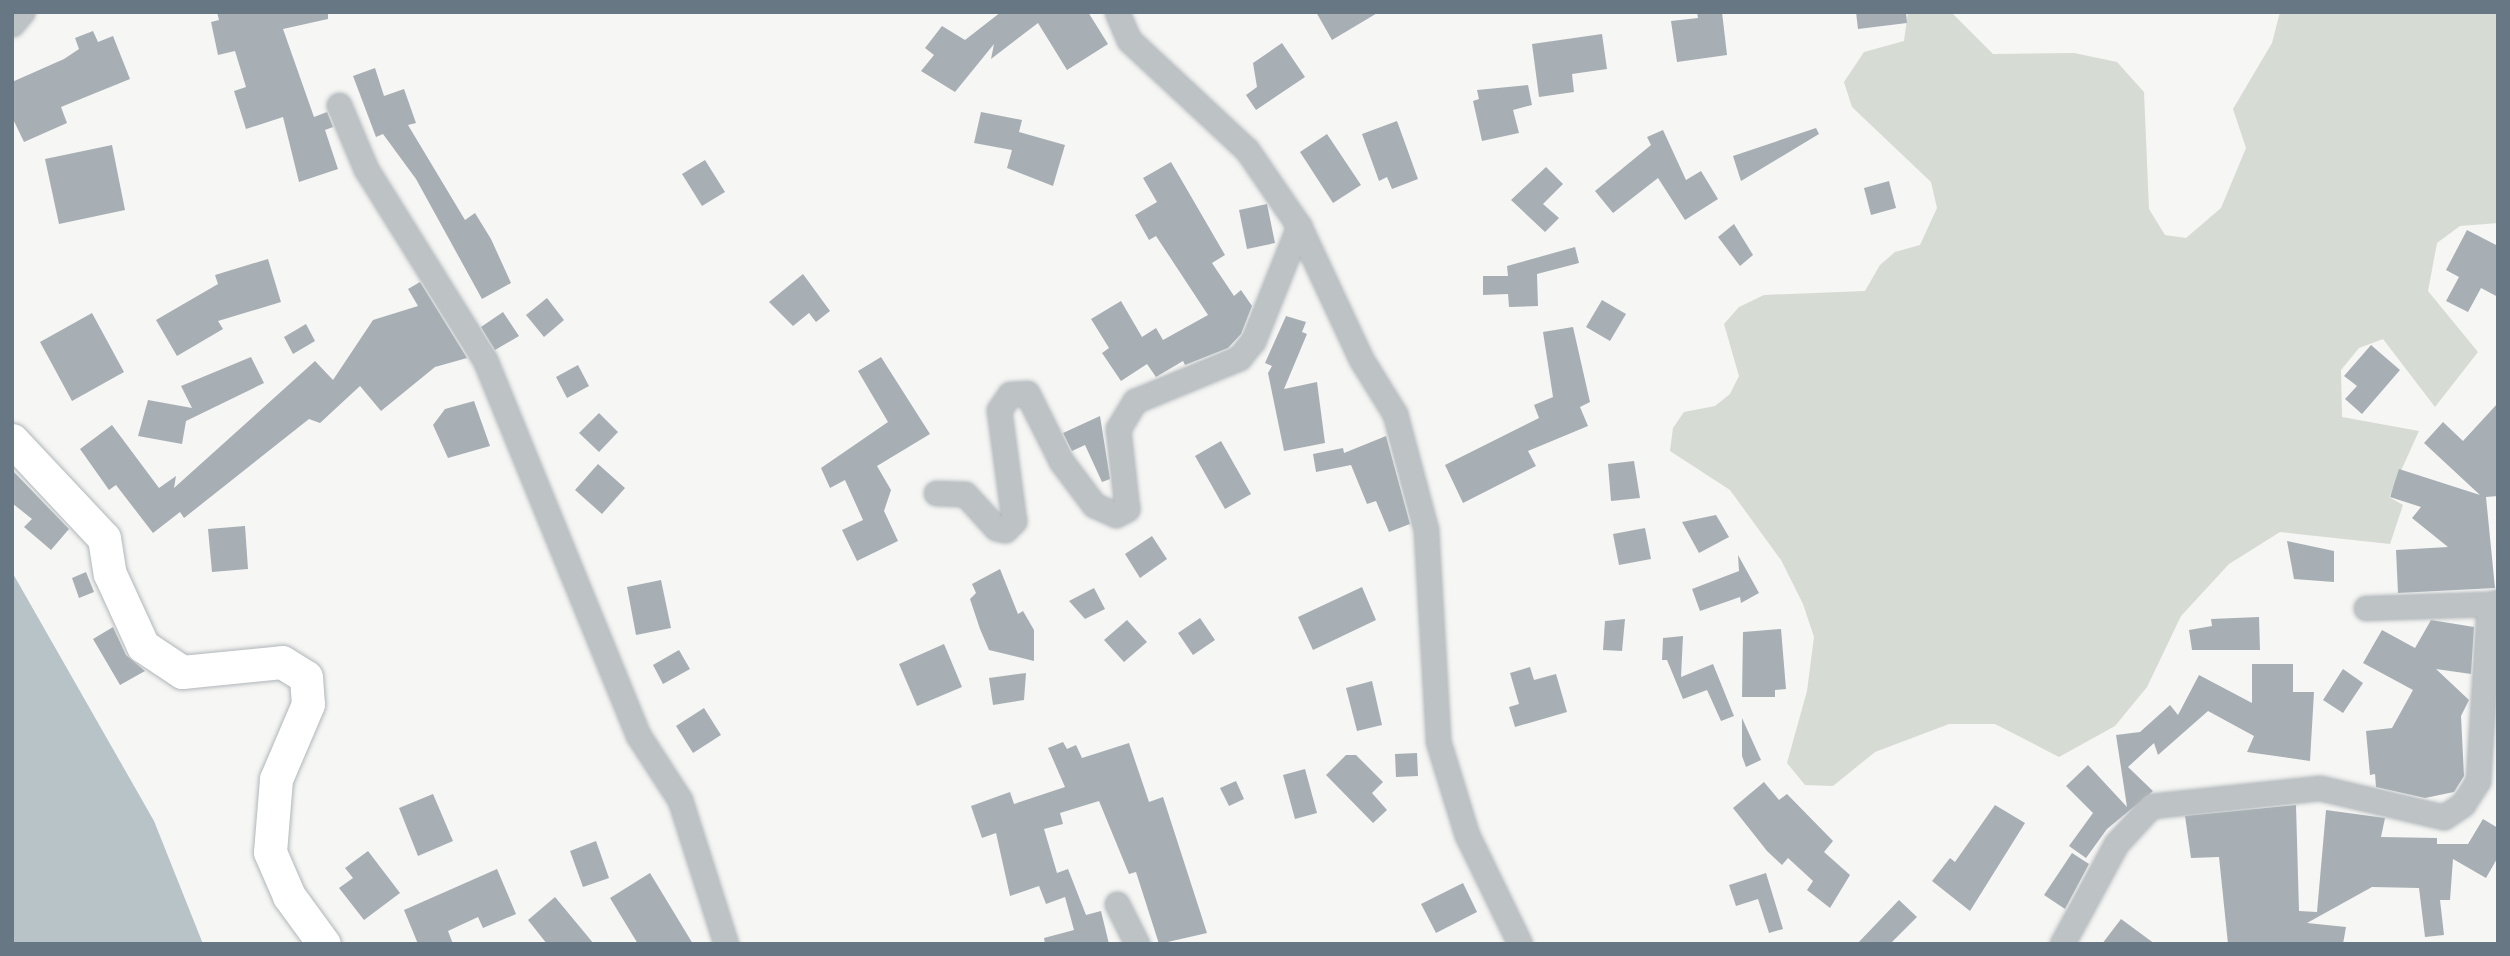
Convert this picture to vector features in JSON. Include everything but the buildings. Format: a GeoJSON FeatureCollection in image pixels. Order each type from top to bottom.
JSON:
{"type":"FeatureCollection","features":[{"type":"Feature","properties":{"kind":"street"},"geometry":{"type":"LineString","coordinates":[[12,24],[22,12]]}},
{"type":"Feature","properties":{"kind":"street"},"geometry":{"type":"LineString","coordinates":[[1117,12],[1129,40],[1248,150],[1299,226],[1360,359],[1395,414],[1426,530],[1438,741],[1467,835],[1520,944]]}},
{"type":"Feature","properties":{"kind":"street"},"geometry":{"type":"LineString","coordinates":[[339,105],[366,169],[485,360],[638,735],[680,800],[726,944]]}},
{"type":"Feature","properties":{"kind":"street"},"geometry":{"type":"LineString","coordinates":[[936,493],[965,494],[996,528],[1005,530],[1014,522],[999,410],[1010,394],[1027,393],[1061,461],[1094,505],[1116,515],[1127,509],[1118,429],[1135,401],[1239,358],[1253,341],[1299,226]]}},
{"type":"Feature","properties":{"kind":"street"},"geometry":{"type":"LineString","coordinates":[[12,440],[104,538],[110,574],[143,646],[182,672],[282,662],[306,677],[308,704],[276,779],[270,852],[289,896],[324,944]]}},
{"type":"Feature","properties":{"kind":"street"},"geometry":{"type":"LineString","coordinates":[[2062,944],[2116,844],[2151,806],[2320,788],[2444,817],[2463,804],[2478,781],[2493,603],[2366,608]]}},
{"type":"Feature","properties":{"kind":"street"},"geometry":{"type":"LineString","coordinates":[[1117,904],[1136,944]]}},
{"type":"Feature","properties":{"kind":"shaded area"},"geometry":{"type":"Polygon","coordinates":[[[1908,12],[1951,12],[1993,54],[2074,53],[2117,62],[2144,92],[2149,209],[2165,235],[2186,238],[2221,208],[2246,148],[2233,109],[2272,43],[2280,12],[2498,12],[2498,223],[2460,226],[2437,243],[2428,291],[2478,352],[2435,407],[2383,339],[2359,348],[2341,370],[2342,417],[2419,431],[2389,497],[2403,505],[2390,544],[2280,532],[2229,564],[2181,616],[2147,687],[2115,726],[2059,757],[1995,724],[1949,724],[1875,752],[1833,786],[1805,785],[1787,763],[1807,691],[1814,637],[1803,604],[1781,560],[1730,490],[1670,451],[1673,428],[1684,412],[1715,406],[1730,394],[1739,376],[1724,324],[1739,307],[1764,295],[1865,291],[1880,265],[1895,252],[1920,245],[1937,208],[1931,182],[1852,107],[1844,82],[1864,52],[1904,41],[1908,12]]]}},
{"type":"Feature","properties":{"kind":"shaded area"},"geometry":{"type":"Polygon","coordinates":[[[12,572],[154,821],[203,944],[12,944],[12,572]]]}}]}
